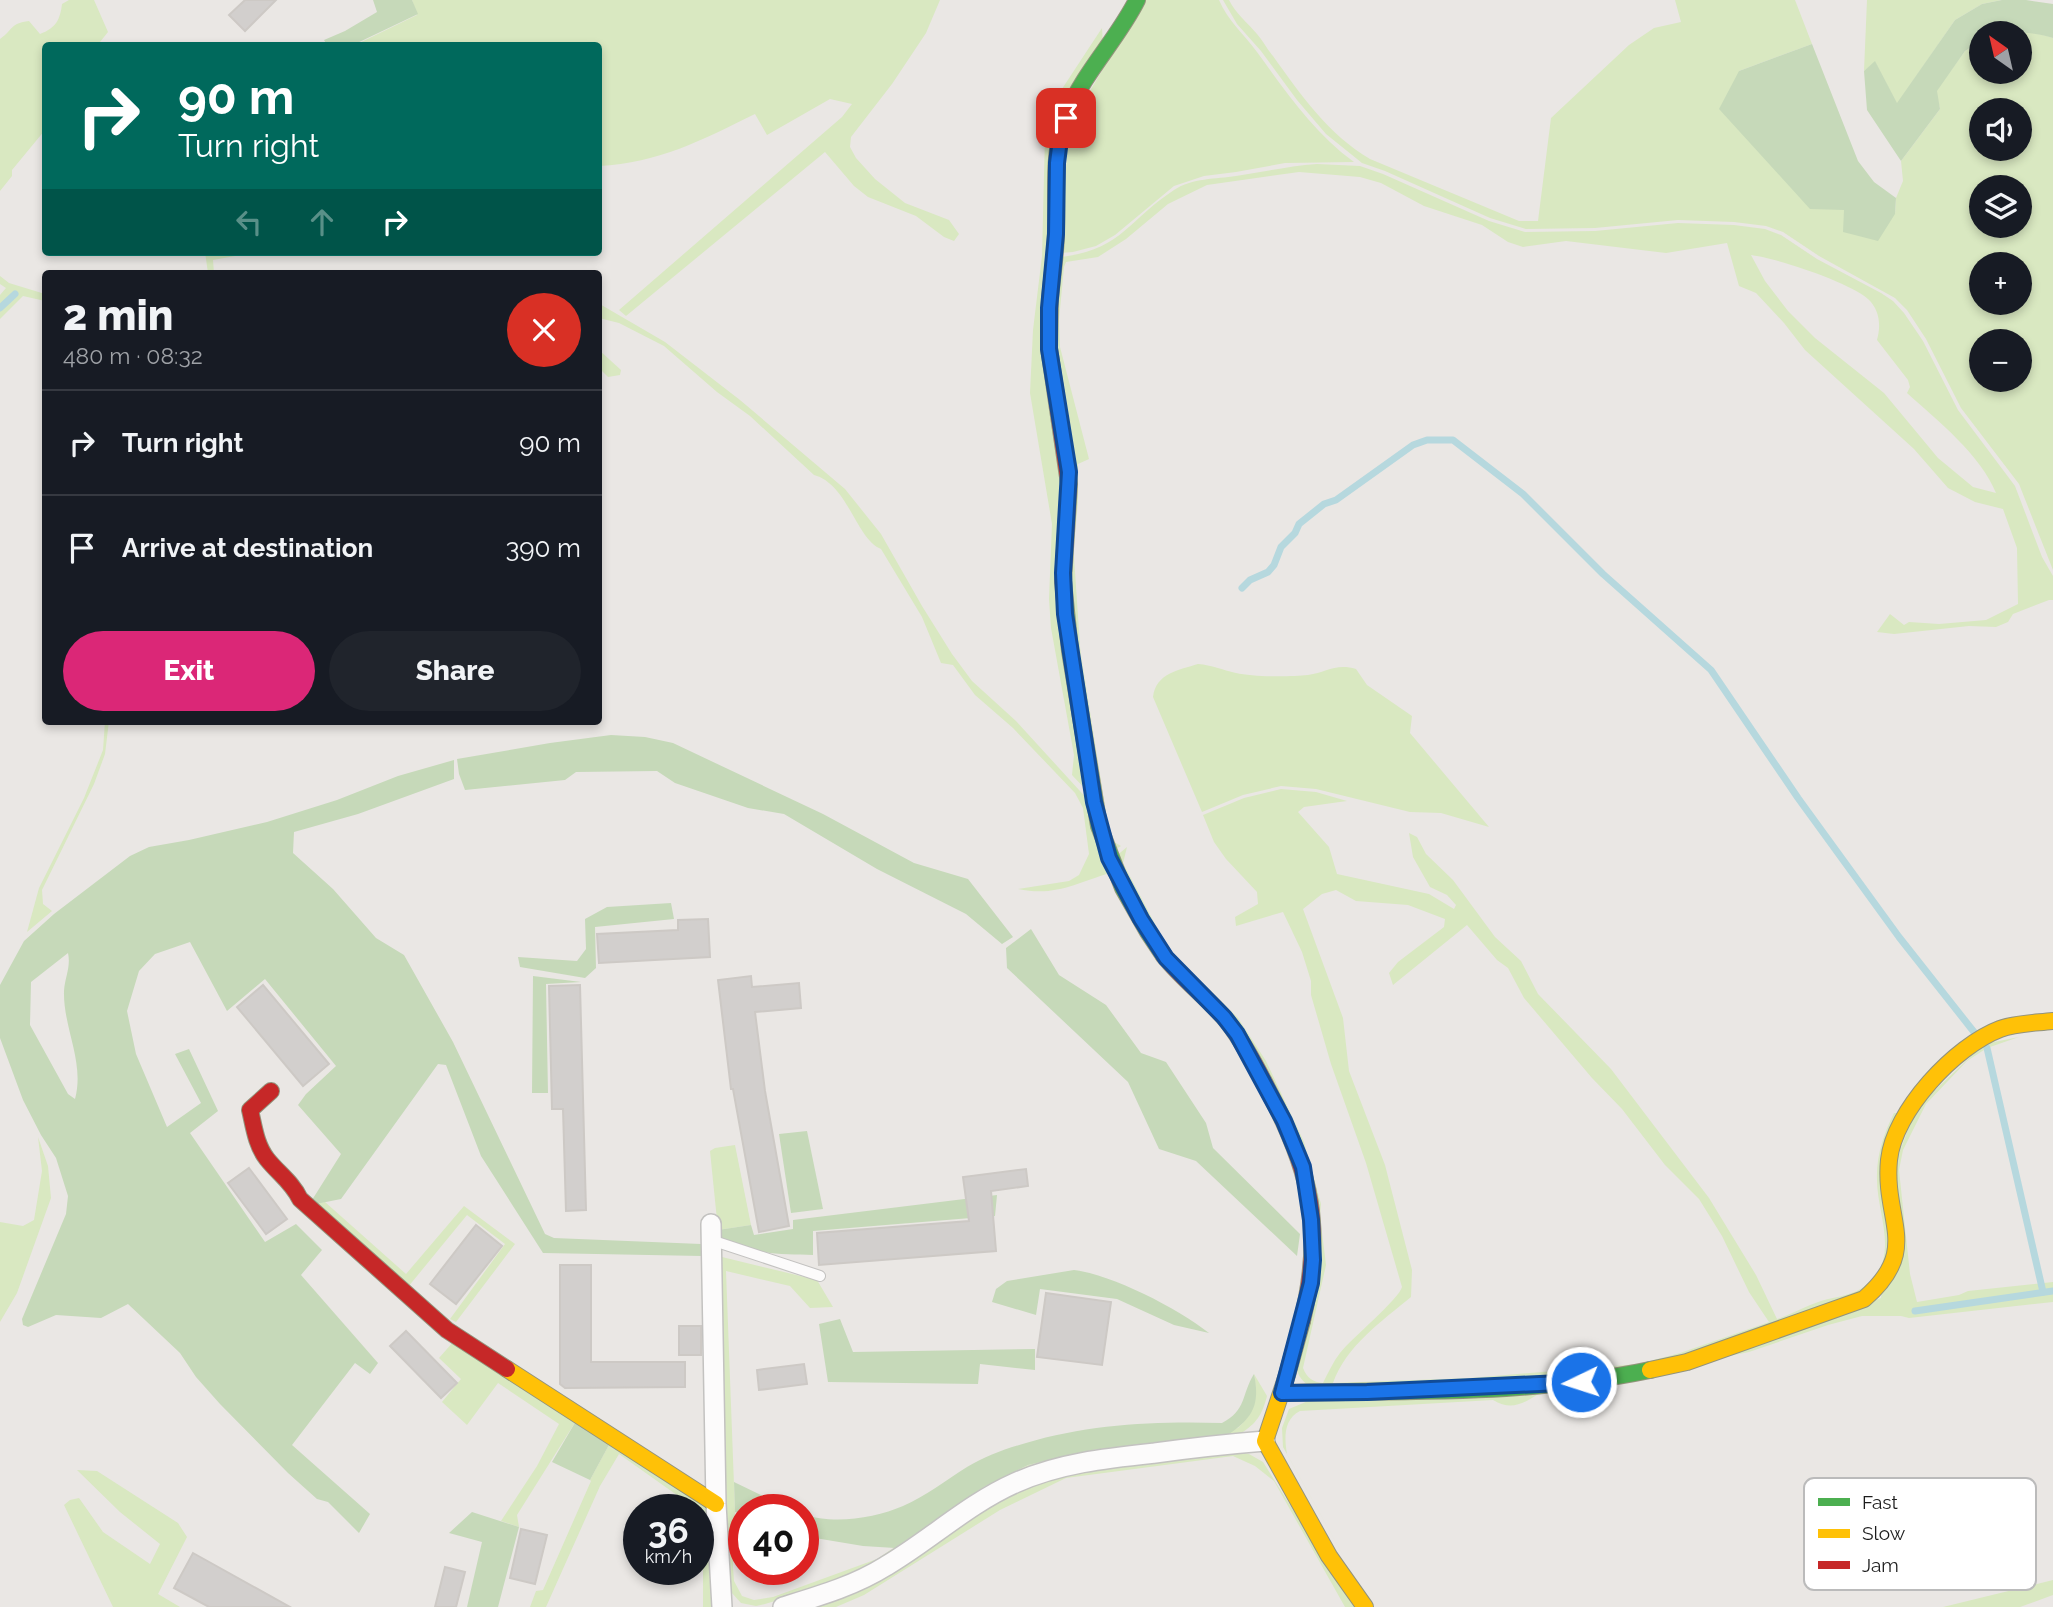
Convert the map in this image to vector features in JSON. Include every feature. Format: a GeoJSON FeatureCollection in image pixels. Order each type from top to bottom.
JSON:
{"type":"FeatureCollection","features":[{"type":"Feature","properties":{"kind":"street"},"geometry":{"type":"LineString","coordinates":[[1138,0],[1121,31],[1074,100],[1059,145],[1049,349],[1069,472],[1063,573],[1065,614],[1094,802],[1109,858],[1166,958],[1224,1017],[1242,1042],[1284,1121],[1303,1167],[1311,1220],[1311,1283],[1282,1393],[1265,1441],[1329,1556],[1365,1607]]}},
{"type":"Feature","properties":{"kind":"street"},"geometry":{"type":"LineString","coordinates":[[1282,1393],[1493,1388],[1615,1377],[1688,1362],[1864,1299],[1887,1280],[1897,1254],[1889,1196],[1889,1160],[1891,1144],[1906,1113],[1941,1071],[1984,1037],[2000,1030],[2053,1021]]}},
{"type":"Feature","properties":{"kind":"street"},"geometry":{"type":"LineString","coordinates":[[271,1091],[250,1110],[255,1133],[266,1158],[297,1191],[300,1199],[447,1330],[716,1504]]}},
{"type":"Feature","properties":{"kind":"street"},"geometry":{"type":"LineString","coordinates":[[711,1232],[716,1504],[722,1607]]}},
{"type":"Feature","properties":{"kind":"street"},"geometry":{"type":"LineString","coordinates":[[783,1607],[845,1587],[887,1566],[983,1500],[1035,1475],[1077,1464],[1130,1455],[1265,1441]]}},
{"type":"Feature","properties":{"kind":"lane"},"geometry":{"type":"LineString","coordinates":[[711,1232],[820,1276]]}},
{"type":"Feature","properties":{"kind":"green space"},"geometry":{"type":"Polygon","coordinates":[[[69,0],[94,0],[108,32],[100,42],[42,42],[42,134],[12,170],[12,176],[0,191],[0,39],[15,25],[29,21],[40,34],[45,32],[56,23],[62,4],[69,0]]]}},
{"type":"Feature","properties":{"kind":"green space"},"geometry":{"type":"Polygon","coordinates":[[[373,0],[412,0],[418,14],[359,42],[324,40],[345,31],[377,12],[373,0]]]}},
{"type":"Feature","properties":{"kind":"green space"},"geometry":{"type":"Polygon","coordinates":[[[412,0],[940,0],[926,33],[892,84],[851,137],[850,147],[875,179],[905,203],[949,220],[959,234],[954,241],[944,237],[916,216],[868,197],[854,186],[825,152],[626,316],[619,310],[842,117],[852,104],[830,99],[767,135],[755,114],[680,149],[641,160],[602,166],[602,42],[361,42],[417,15],[412,0]]]}},
{"type":"Feature","properties":{"kind":"green space"},"geometry":{"type":"Polygon","coordinates":[[[1144,0],[1219,0],[1301,111],[1326,138],[1354,162],[1285,163],[1204,176],[1174,186],[1115,235],[1096,246],[1060,253],[1069,126],[1144,0]]]}},
{"type":"Feature","properties":{"kind":"green space"},"geometry":{"type":"Polygon","coordinates":[[[1223,0],[1229,0],[1316,113],[1355,149],[1370,159],[1519,221],[1538,221],[1551,118],[1629,45],[1654,28],[1681,22],[1675,0],[1795,0],[1812,44],[1739,71],[1844,210],[1895,214],[1896,198],[1903,181],[1901,161],[1940,109],[1936,91],[1965,51],[1969,48],[1969,84],[2032,84],[2032,33],[2053,38],[2053,570],[2019,484],[1961,408],[1926,339],[1907,310],[1895,298],[1819,256],[1783,232],[1766,226],[1678,220],[1595,228],[1526,229],[1490,218],[1362,163],[1326,134],[1237,24],[1223,0]]]}},
{"type":"Feature","properties":{"kind":"green space"},"geometry":{"type":"Polygon","coordinates":[[[1867,0],[2002,0],[1982,4],[1955,20],[1897,104],[1875,62],[1864,71],[1867,0]]]}},
{"type":"Feature","properties":{"kind":"green space"},"geometry":{"type":"Polygon","coordinates":[[[2002,0],[2026,0],[2053,4],[2053,38],[2032,34],[2032,21],[1969,21],[1969,48],[1937,91],[1940,109],[1901,161],[1867,110],[1864,71],[1875,61],[1897,103],[1955,20],[1982,4],[2002,0]]]}},
{"type":"Feature","properties":{"kind":"green space"},"geometry":{"type":"Polygon","coordinates":[[[1102,28],[1103,44],[1074,91],[1052,231],[1090,794],[1072,775],[1074,755],[1051,628],[1049,599],[1052,524],[1030,393],[1033,330],[1042,256],[1045,135],[1049,115],[1058,95],[1102,28]]]}},
{"type":"Feature","properties":{"kind":"green space"},"geometry":{"type":"Polygon","coordinates":[[[1812,44],[1858,161],[1874,182],[1896,198],[1895,214],[1878,241],[1843,232],[1844,210],[1810,209],[1719,109],[1739,71],[1812,44]]]}},
{"type":"Feature","properties":{"kind":"green space"},"geometry":{"type":"Polygon","coordinates":[[[1307,165],[1360,166],[1489,221],[1525,232],[1595,231],[1678,223],[1765,229],[1781,235],[1817,259],[1881,293],[1904,313],[1923,341],[1958,410],[2015,486],[2042,557],[2053,576],[2053,600],[2013,614],[2008,622],[1996,627],[1969,626],[1894,634],[1877,632],[1890,614],[1904,625],[1909,622],[1939,624],[1986,620],[2018,604],[2017,548],[2003,509],[1975,502],[1948,488],[1914,449],[1805,350],[1756,293],[1739,286],[1727,243],[1666,253],[1566,241],[1523,247],[1508,242],[1482,225],[1424,206],[1381,183],[1360,177],[1299,172],[1207,185],[1168,204],[1126,239],[1098,257],[1066,262],[1064,267],[1059,320],[1060,347],[1089,459],[1078,464],[1078,502],[1072,566],[1075,617],[1108,825],[1114,842],[1121,846],[1113,851],[1104,823],[1070,617],[1068,568],[1073,472],[1055,357],[1060,257],[1098,248],[1111,241],[1158,201],[1188,183],[1307,165]],[[1751,255],[1765,281],[1788,311],[1815,338],[1884,393],[1938,458],[1973,487],[1996,493],[1969,452],[1907,393],[1910,387],[1908,380],[1877,340],[1878,318],[1868,299],[1829,278],[1751,255]]]}},
{"type":"Feature","properties":{"kind":"green space"},"geometry":{"type":"Polygon","coordinates":[[[206,256],[235,256],[213,260],[214,270],[208,270],[206,256]]]}},
{"type":"Feature","properties":{"kind":"green space"},"geometry":{"type":"Polygon","coordinates":[[[0,276],[9,283],[42,293],[42,300],[23,296],[0,319],[0,311],[16,295],[14,293],[0,306],[0,295],[6,288],[0,284],[0,276]]]}},
{"type":"Feature","properties":{"kind":"green space"},"geometry":{"type":"Polygon","coordinates":[[[602,305],[665,342],[740,400],[845,489],[881,534],[922,606],[972,681],[1016,721],[1090,802],[1110,873],[1054,890],[1018,889],[1069,881],[1079,875],[1089,854],[1083,808],[1075,793],[1013,728],[975,695],[953,665],[941,663],[922,617],[881,549],[865,534],[835,489],[826,480],[814,475],[750,416],[717,392],[664,346],[619,323],[602,319],[602,305]]]}},
{"type":"Feature","properties":{"kind":"green space"},"geometry":{"type":"Polygon","coordinates":[[[602,353],[621,370],[620,375],[608,377],[602,371],[602,353]]]}},
{"type":"Feature","properties":{"kind":"green space"},"geometry":{"type":"Polygon","coordinates":[[[1198,664],[1243,674],[1272,676],[1308,675],[1342,667],[1356,669],[1367,685],[1412,716],[1410,733],[1489,827],[1441,813],[1410,812],[1316,789],[1281,786],[1243,795],[1202,812],[1153,697],[1155,689],[1164,678],[1198,664]]]}},
{"type":"Feature","properties":{"kind":"green space"},"geometry":{"type":"Polygon","coordinates":[[[105,725],[109,725],[105,754],[94,784],[42,890],[43,904],[52,911],[27,932],[39,888],[84,798],[103,750],[105,725]]]}},
{"type":"Feature","properties":{"kind":"green space"},"geometry":{"type":"Polygon","coordinates":[[[611,735],[645,737],[673,743],[823,814],[914,863],[968,879],[1013,937],[1002,944],[966,914],[877,869],[784,814],[748,808],[675,783],[657,771],[576,772],[565,780],[465,790],[459,774],[457,759],[611,735]]]}},
{"type":"Feature","properties":{"kind":"green space"},"geometry":{"type":"Polygon","coordinates":[[[454,760],[454,779],[358,814],[294,832],[293,853],[333,889],[376,938],[404,955],[453,1042],[545,1234],[554,1238],[701,1244],[702,1256],[543,1253],[481,1156],[446,1065],[438,1064],[341,1199],[316,1204],[312,1200],[341,1154],[298,1105],[336,1066],[265,979],[227,1011],[190,942],[155,954],[139,971],[127,1011],[136,1054],[167,1127],[201,1103],[175,1054],[189,1049],[218,1111],[190,1133],[265,1242],[296,1224],[322,1250],[301,1275],[378,1363],[370,1374],[355,1363],[292,1445],[370,1514],[359,1533],[328,1502],[317,1499],[288,1473],[220,1404],[196,1377],[180,1353],[128,1304],[101,1318],[56,1315],[28,1327],[23,1325],[22,1319],[66,1214],[68,1196],[56,1158],[23,1100],[0,1038],[0,985],[24,941],[54,914],[130,856],[149,847],[267,822],[337,800],[398,776],[454,760]],[[68,953],[31,982],[30,1025],[68,1094],[75,1099],[76,1058],[64,991],[68,953]]]}},
{"type":"Feature","properties":{"kind":"green space"},"geometry":{"type":"Polygon","coordinates":[[[1281,789],[1316,792],[1347,801],[1304,807],[1298,812],[1329,847],[1337,874],[1429,894],[1454,909],[1456,905],[1447,895],[1430,887],[1413,857],[1409,833],[1417,837],[1426,854],[1453,880],[1495,937],[1521,961],[1538,994],[1611,1069],[1709,1198],[1756,1275],[1777,1319],[1821,1301],[1856,1291],[1877,1274],[1885,1249],[1878,1193],[1878,1162],[1890,1121],[1894,1113],[1900,1113],[1890,1136],[1883,1174],[1891,1251],[1888,1268],[1882,1277],[1857,1297],[1676,1359],[1623,1372],[1527,1380],[1317,1389],[1311,1387],[1299,1376],[1298,1367],[1316,1290],[1319,1251],[1311,1185],[1298,1141],[1276,1091],[1250,1044],[1222,1006],[1163,945],[1143,913],[1115,857],[1127,847],[1123,863],[1167,947],[1238,1018],[1266,1061],[1304,1142],[1321,1204],[1326,1265],[1303,1368],[1311,1379],[1323,1383],[1340,1353],[1393,1300],[1402,1287],[1366,1163],[1331,1064],[1302,952],[1283,912],[1236,926],[1235,917],[1258,904],[1257,892],[1214,842],[1203,815],[1244,798],[1281,789]],[[1336,890],[1322,894],[1303,909],[1343,1018],[1349,1071],[1385,1165],[1412,1270],[1411,1297],[1356,1346],[1333,1383],[1470,1378],[1638,1364],[1680,1353],[1769,1322],[1749,1292],[1722,1236],[1699,1199],[1665,1165],[1622,1109],[1524,998],[1508,968],[1497,960],[1467,925],[1393,985],[1389,973],[1398,962],[1444,927],[1445,919],[1408,905],[1356,901],[1336,890]]]}},
{"type":"Feature","properties":{"kind":"green space"},"geometry":{"type":"Polygon","coordinates":[[[671,903],[674,919],[595,927],[596,968],[585,978],[520,967],[518,957],[577,961],[586,949],[585,919],[607,907],[671,903]]]}},
{"type":"Feature","properties":{"kind":"green space"},"geometry":{"type":"Polygon","coordinates":[[[1031,929],[1059,975],[1106,1005],[1141,1053],[1166,1062],[1206,1123],[1213,1148],[1300,1234],[1297,1256],[1196,1161],[1159,1149],[1128,1082],[1007,968],[1006,948],[1031,929]]]}},
{"type":"Feature","properties":{"kind":"green space"},"geometry":{"type":"Polygon","coordinates":[[[533,976],[581,982],[546,984],[548,1093],[532,1093],[533,976]]]}},
{"type":"Feature","properties":{"kind":"green space"},"geometry":{"type":"Polygon","coordinates":[[[2019,1037],[1987,1048],[1967,1061],[1926,1104],[1903,1150],[1899,1170],[1910,1274],[1917,1302],[1968,1291],[2053,1282],[2053,1290],[1914,1312],[2053,1292],[2053,1302],[1909,1318],[1862,1316],[1749,1352],[1537,1395],[1515,1405],[1505,1405],[1493,1400],[1300,1411],[1291,1419],[1286,1429],[1287,1454],[1372,1607],[1283,1447],[1282,1428],[1289,1409],[1308,1401],[1559,1388],[1881,1298],[1895,1164],[1916,1108],[1984,1044],[2019,1037]]]}},
{"type":"Feature","properties":{"kind":"green space"},"geometry":{"type":"Polygon","coordinates":[[[807,1131],[823,1209],[791,1213],[779,1134],[807,1131]]]}},
{"type":"Feature","properties":{"kind":"green space"},"geometry":{"type":"Polygon","coordinates":[[[38,1137],[48,1166],[51,1198],[17,1293],[0,1322],[0,1222],[23,1226],[34,1220],[42,1171],[38,1137]]]}},
{"type":"Feature","properties":{"kind":"green space"},"geometry":{"type":"Polygon","coordinates":[[[735,1145],[751,1225],[718,1230],[710,1151],[735,1145]]]}},
{"type":"Feature","properties":{"kind":"green space"},"geometry":{"type":"Polygon","coordinates":[[[997,1195],[995,1216],[813,1231],[813,1255],[764,1252],[740,1247],[719,1237],[718,1230],[751,1225],[754,1235],[793,1229],[793,1220],[997,1195]]]}},
{"type":"Feature","properties":{"kind":"green space"},"geometry":{"type":"Polygon","coordinates":[[[325,1202],[406,1274],[464,1206],[515,1244],[456,1322],[450,1319],[505,1244],[467,1215],[408,1287],[316,1204],[325,1202]]]}},
{"type":"Feature","properties":{"kind":"green space"},"geometry":{"type":"Polygon","coordinates":[[[722,1257],[817,1280],[833,1307],[810,1308],[790,1286],[726,1271],[734,1494],[728,1494],[728,1550],[719,1266],[722,1257]]]}},
{"type":"Feature","properties":{"kind":"green space"},"geometry":{"type":"Polygon","coordinates":[[[1074,1270],[1107,1278],[1144,1294],[1180,1313],[1209,1333],[1174,1325],[1117,1299],[1040,1289],[1036,1315],[992,1302],[996,1289],[1007,1281],[1074,1270]]]}},
{"type":"Feature","properties":{"kind":"green space"},"geometry":{"type":"Polygon","coordinates":[[[840,1319],[853,1352],[1035,1349],[1035,1370],[980,1364],[978,1384],[828,1382],[819,1324],[840,1319]]]}},
{"type":"Feature","properties":{"kind":"green space"},"geometry":{"type":"Polygon","coordinates":[[[454,1341],[576,1421],[517,1515],[519,1527],[501,1521],[537,1466],[559,1424],[498,1383],[467,1425],[442,1402],[461,1379],[439,1358],[454,1341]]]}},
{"type":"Feature","properties":{"kind":"green space"},"geometry":{"type":"Polygon","coordinates":[[[1254,1374],[1267,1396],[1258,1418],[1240,1434],[1038,1468],[890,1559],[831,1584],[756,1606],[741,1603],[731,1592],[730,1585],[736,1585],[742,1596],[754,1600],[773,1597],[806,1585],[819,1585],[819,1580],[877,1559],[984,1487],[1028,1465],[1092,1450],[1238,1428],[1254,1404],[1254,1374]]]}},
{"type":"Feature","properties":{"kind":"green space"},"geometry":{"type":"Polygon","coordinates":[[[1254,1374],[1256,1393],[1253,1408],[1244,1422],[1229,1434],[1092,1450],[1028,1465],[984,1487],[895,1548],[819,1539],[819,1518],[854,1519],[892,1510],[920,1498],[981,1459],[1026,1443],[1123,1425],[1222,1423],[1236,1413],[1254,1374]]]}},
{"type":"Feature","properties":{"kind":"green space"},"geometry":{"type":"Polygon","coordinates":[[[576,1421],[610,1443],[590,1480],[552,1462],[576,1421]]]}},
{"type":"Feature","properties":{"kind":"green space"},"geometry":{"type":"Polygon","coordinates":[[[610,1443],[686,1494],[675,1494],[619,1454],[600,1486],[546,1607],[530,1607],[536,1591],[543,1590],[590,1480],[610,1443]]]}},
{"type":"Feature","properties":{"kind":"green space"},"geometry":{"type":"Polygon","coordinates":[[[1233,1450],[1249,1454],[1263,1462],[1354,1607],[1345,1607],[1274,1481],[1255,1466],[1233,1456],[1066,1478],[1000,1510],[864,1595],[836,1607],[809,1607],[994,1501],[1073,1470],[1233,1450]]]}},
{"type":"Feature","properties":{"kind":"green space"},"geometry":{"type":"Polygon","coordinates":[[[77,1470],[97,1471],[178,1523],[187,1537],[158,1594],[180,1607],[113,1607],[64,1505],[79,1498],[103,1532],[150,1564],[160,1544],[120,1512],[77,1470]]]}},
{"type":"Feature","properties":{"kind":"green space"},"geometry":{"type":"Polygon","coordinates":[[[734,1482],[759,1494],[734,1494],[734,1482]]]}},
{"type":"Feature","properties":{"kind":"green space"},"geometry":{"type":"Polygon","coordinates":[[[472,1512],[519,1527],[498,1607],[467,1607],[482,1542],[449,1533],[472,1512]]]}},
{"type":"Feature","properties":{"kind":"green space"},"geometry":{"type":"Polygon","coordinates":[[[2053,1580],[2053,1595],[2020,1607],[1943,1607],[2012,1590],[2036,1590],[2036,1584],[2053,1580]]]}},
{"type":"Feature","properties":{"kind":"green space"},"geometry":{"type":"Polygon","coordinates":[[[703,1585],[713,1585],[715,1607],[703,1607],[703,1585]]]}},
{"type":"Feature","properties":{"kind":"building"},"geometry":{"type":"Polygon","coordinates":[[[245,0],[276,0],[245,31],[229,15],[245,0]]]}},
{"type":"Feature","properties":{"kind":"building"},"geometry":{"type":"Polygon","coordinates":[[[708,919],[710,957],[599,963],[597,934],[678,930],[678,920],[708,919]]]}},
{"type":"Feature","properties":{"kind":"building"},"geometry":{"type":"Polygon","coordinates":[[[751,976],[752,987],[799,983],[801,1008],[755,1012],[765,1091],[789,1226],[759,1232],[731,1089],[718,980],[751,976]]]}},
{"type":"Feature","properties":{"kind":"building"},"geometry":{"type":"Polygon","coordinates":[[[263,985],[329,1064],[303,1086],[237,1007],[263,985]]]}},
{"type":"Feature","properties":{"kind":"building"},"geometry":{"type":"Polygon","coordinates":[[[580,985],[586,1210],[566,1211],[563,1109],[552,1109],[549,986],[580,985]]]}},
{"type":"Feature","properties":{"kind":"building"},"geometry":{"type":"Polygon","coordinates":[[[249,1168],[287,1219],[266,1234],[228,1183],[249,1168]]]}},
{"type":"Feature","properties":{"kind":"building"},"geometry":{"type":"Polygon","coordinates":[[[1026,1169],[1028,1186],[991,1191],[996,1251],[819,1265],[817,1233],[969,1221],[963,1177],[1026,1169]]]}},
{"type":"Feature","properties":{"kind":"building"},"geometry":{"type":"Polygon","coordinates":[[[476,1225],[502,1246],[456,1304],[430,1284],[476,1225]]]}},
{"type":"Feature","properties":{"kind":"building"},"geometry":{"type":"Polygon","coordinates":[[[560,1265],[591,1265],[591,1362],[685,1362],[685,1387],[565,1388],[560,1384],[560,1265]]]}},
{"type":"Feature","properties":{"kind":"building"},"geometry":{"type":"Polygon","coordinates":[[[1046,1293],[1111,1302],[1102,1365],[1037,1357],[1046,1293]]]}},
{"type":"Feature","properties":{"kind":"building"},"geometry":{"type":"Polygon","coordinates":[[[679,1326],[701,1326],[701,1355],[679,1355],[679,1326]]]}},
{"type":"Feature","properties":{"kind":"building"},"geometry":{"type":"Polygon","coordinates":[[[406,1331],[457,1383],[441,1398],[390,1346],[406,1331]]]}},
{"type":"Feature","properties":{"kind":"building"},"geometry":{"type":"Polygon","coordinates":[[[804,1364],[807,1384],[759,1390],[757,1370],[804,1364]]]}},
{"type":"Feature","properties":{"kind":"building"},"geometry":{"type":"Polygon","coordinates":[[[521,1529],[547,1535],[535,1584],[510,1578],[521,1529]]]}},
{"type":"Feature","properties":{"kind":"building"},"geometry":{"type":"Polygon","coordinates":[[[193,1553],[290,1607],[209,1607],[174,1588],[193,1553]]]}},
{"type":"Feature","properties":{"kind":"building"},"geometry":{"type":"Polygon","coordinates":[[[445,1567],[465,1572],[456,1607],[435,1607],[445,1567]]]}},
{"type":"Feature","properties":{"kind":"waterway"},"geometry":{"type":"LineString","coordinates":[[0,308],[15,294]]}},
{"type":"Feature","properties":{"kind":"waterway"},"geometry":{"type":"LineString","coordinates":[[1242,588],[1250,580],[1268,572],[1281,547],[1295,533],[1299,524],[1324,504],[1336,500],[1413,445],[1427,440],[1453,440],[1523,494],[1603,574],[1711,670],[1798,798],[1899,937],[1974,1032]]}},
{"type":"Feature","properties":{"kind":"waterway"},"geometry":{"type":"LineString","coordinates":[[1987,1048],[2043,1292]]}},
{"type":"Feature","properties":{"kind":"waterway"},"geometry":{"type":"LineString","coordinates":[[1915,1311],[2053,1291]]}},
{"type":"Feature","properties":{"kind":"traffic: fast"},"geometry":{"type":"LineString","coordinates":[[1050,299],[1056,239],[1057,156],[1062,128],[1082,84],[1137,0]]}},
{"type":"Feature","properties":{"kind":"traffic: fast"},"geometry":{"type":"LineString","coordinates":[[1063,581],[1070,651],[1099,826],[1123,888],[1164,956]]}},
{"type":"Feature","properties":{"kind":"traffic: fast"},"geometry":{"type":"LineString","coordinates":[[1282,1393],[1513,1387],[1559,1384],[1650,1370]]}},
{"type":"Feature","properties":{"kind":"traffic: slow"},"geometry":{"type":"LineString","coordinates":[[1650,1370],[1687,1362],[1864,1299],[1892,1265],[1896,1234],[1889,1160],[1893,1141],[1914,1102],[1946,1065],[1983,1038],[2000,1029],[2053,1021]]}},
{"type":"Feature","properties":{"kind":"traffic: slow"},"geometry":{"type":"LineString","coordinates":[[1302,1321],[1265,1441],[1329,1556],[1365,1607]]}},
{"type":"Feature","properties":{"kind":"traffic: slow"},"geometry":{"type":"LineString","coordinates":[[507,1369],[716,1504]]}},
{"type":"Feature","properties":{"kind":"traffic: jam"},"geometry":{"type":"LineString","coordinates":[[1050,299],[1049,348],[1069,484],[1063,581]]}},
{"type":"Feature","properties":{"kind":"traffic: jam"},"geometry":{"type":"LineString","coordinates":[[1164,956],[1220,1013],[1239,1038],[1295,1148],[1304,1175],[1313,1229],[1309,1288],[1302,1321]]}},
{"type":"Feature","properties":{"kind":"traffic: jam"},"geometry":{"type":"LineString","coordinates":[[271,1091],[250,1110],[256,1136],[267,1159],[300,1199],[447,1330],[507,1369]]}},
{"type":"Feature","properties":{"kind":"route"},"geometry":{"type":"LineString","coordinates":[[1066,118],[1061,132],[1057,163],[1049,349],[1069,472],[1063,573],[1065,614],[1097,820],[1109,858],[1141,919],[1178,973],[1224,1017],[1237,1034],[1284,1121],[1303,1167],[1311,1220],[1311,1283],[1282,1393],[1493,1388],[1581,1382]]}}]}
